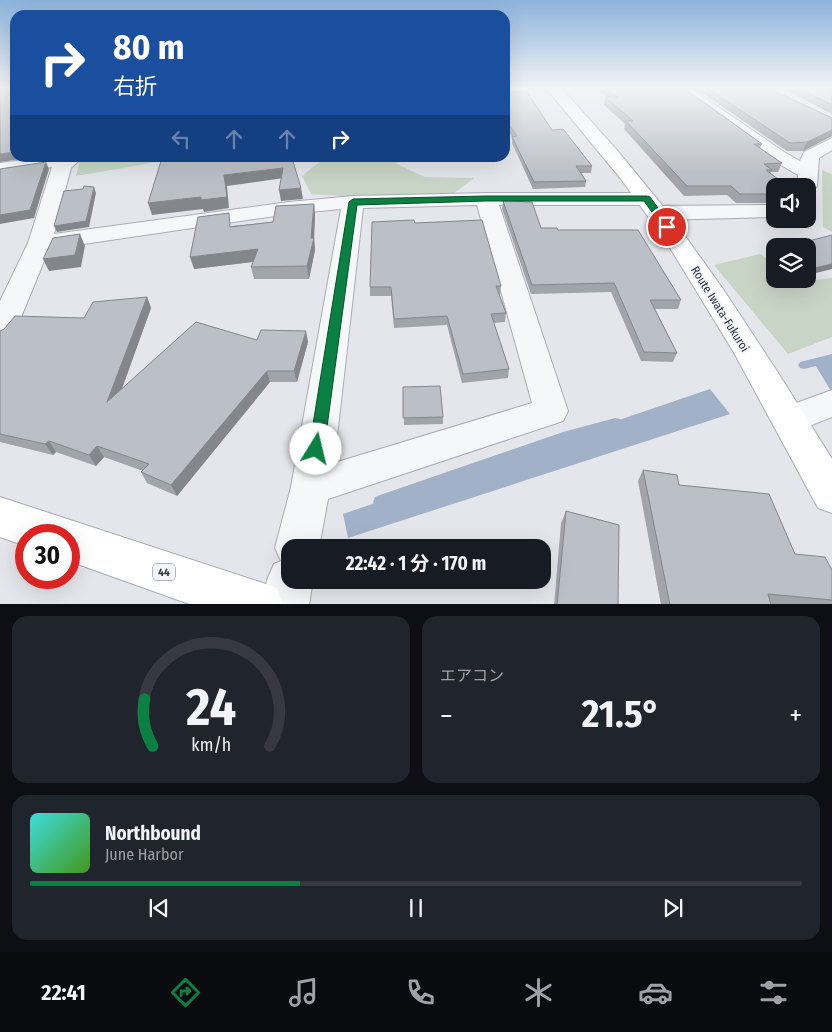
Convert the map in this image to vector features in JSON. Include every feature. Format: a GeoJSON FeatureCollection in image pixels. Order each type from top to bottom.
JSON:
{"type":"FeatureCollection","features":[{"type":"Feature","properties":{"kind":"main road","name":"Route Iwata-Fukuroi"},"geometry":{"type":"LineString","coordinates":[[579,116],[601,140],[652,206],[695,267],[789,420],[832,495]]}},
{"type":"Feature","properties":{"kind":"main road"},"geometry":{"type":"LineString","coordinates":[[0,518],[18,524]]}},
{"type":"Feature","properties":{"kind":"main road","name":"44"},"geometry":{"type":"LineString","coordinates":[[80,544],[260,604]]}},
{"type":"Feature","properties":{"kind":"street"},"geometry":{"type":"LineString","coordinates":[[722,116],[806,178]]}},
{"type":"Feature","properties":{"kind":"street"},"geometry":{"type":"LineString","coordinates":[[808,178],[810,156],[832,141],[825,136],[832,128]]}},
{"type":"Feature","properties":{"kind":"street"},"geometry":{"type":"LineString","coordinates":[[0,168],[44,162]]}},
{"type":"Feature","properties":{"kind":"street"},"geometry":{"type":"LineString","coordinates":[[0,332],[40,243],[62,165],[67,162]]}},
{"type":"Feature","properties":{"kind":"street"},"geometry":{"type":"LineString","coordinates":[[311,487],[551,412],[486,199]]}},
{"type":"Feature","properties":{"kind":"street"},"geometry":{"type":"LineString","coordinates":[[40,243],[289,208],[353,202],[486,199],[766,211]]}},
{"type":"Feature","properties":{"kind":"street"},"geometry":{"type":"LineString","coordinates":[[299,539],[311,487],[353,202]]}},
{"type":"Feature","properties":{"kind":"street"},"geometry":{"type":"LineString","coordinates":[[789,420],[832,403]]}},
{"type":"Feature","properties":{"kind":"street"},"geometry":{"type":"LineString","coordinates":[[285,604],[288,589]]}},
{"type":"Feature","properties":{"kind":"green space"},"geometry":{"type":"Polygon","coordinates":[[[80,162],[157,162],[76,176],[80,162]]]}},
{"type":"Feature","properties":{"kind":"green space"},"geometry":{"type":"Polygon","coordinates":[[[319,162],[399,162],[395,163],[425,177],[474,178],[453,194],[359,197],[311,194],[302,176],[319,162]]]}},
{"type":"Feature","properties":{"kind":"green space"},"geometry":{"type":"Polygon","coordinates":[[[822,170],[832,174],[832,232],[823,227],[822,170]]]}},
{"type":"Feature","properties":{"kind":"green space"},"geometry":{"type":"Polygon","coordinates":[[[760,254],[766,258],[766,288],[816,288],[816,280],[832,278],[832,337],[788,354],[714,265],[760,254]]]}},
{"type":"Feature","properties":{"kind":"water"},"geometry":{"type":"Polygon","coordinates":[[[832,357],[832,391],[831,391],[814,363],[832,357]]]}},
{"type":"Feature","properties":{"kind":"water"},"geometry":{"type":"Polygon","coordinates":[[[710,389],[730,414],[348,538],[343,514],[710,389]]]}},
{"type":"Feature","properties":{"kind":"building"},"geometry":{"type":"Polygon","coordinates":[[[0,116],[10,116],[10,153],[0,154],[0,116]]]}},
{"type":"Feature","properties":{"kind":"building"},"geometry":{"type":"Polygon","coordinates":[[[510,116],[543,116],[552,130],[563,129],[592,166],[576,166],[586,181],[534,182],[512,137],[517,136],[510,126],[510,116]]]}},
{"type":"Feature","properties":{"kind":"building"},"geometry":{"type":"Polygon","coordinates":[[[627,116],[723,116],[762,144],[754,144],[782,163],[764,164],[772,170],[766,170],[776,178],[766,178],[766,194],[740,194],[731,186],[687,186],[626,121],[633,121],[627,116]]]}},
{"type":"Feature","properties":{"kind":"building"},"geometry":{"type":"Polygon","coordinates":[[[750,116],[828,116],[832,118],[832,130],[807,142],[790,143],[750,116]]]}},
{"type":"Feature","properties":{"kind":"building"},"geometry":{"type":"Polygon","coordinates":[[[46,162],[30,210],[0,215],[0,169],[46,162]]]}},
{"type":"Feature","properties":{"kind":"building"},"geometry":{"type":"Polygon","coordinates":[[[161,162],[293,162],[301,188],[279,190],[283,168],[224,175],[227,197],[201,200],[201,197],[148,203],[161,162]]]}},
{"type":"Feature","properties":{"kind":"building"},"geometry":{"type":"Polygon","coordinates":[[[84,186],[94,187],[86,221],[54,226],[64,191],[83,189],[84,186]]]}},
{"type":"Feature","properties":{"kind":"building"},"geometry":{"type":"Polygon","coordinates":[[[503,201],[532,202],[541,228],[557,228],[558,230],[638,230],[681,300],[650,300],[677,353],[644,352],[614,283],[532,285],[503,201]]]}},
{"type":"Feature","properties":{"kind":"building"},"geometry":{"type":"Polygon","coordinates":[[[314,204],[311,238],[314,238],[307,266],[251,267],[258,249],[190,257],[198,217],[229,213],[230,227],[273,222],[276,206],[314,204]]]}},
{"type":"Feature","properties":{"kind":"building"},"geometry":{"type":"Polygon","coordinates":[[[414,220],[415,223],[482,220],[501,286],[496,286],[506,313],[491,314],[509,369],[463,374],[447,316],[394,319],[391,287],[370,287],[372,222],[414,220]]]}},
{"type":"Feature","properties":{"kind":"building"},"geometry":{"type":"Polygon","coordinates":[[[80,234],[75,255],[43,259],[53,238],[80,234]]]}},
{"type":"Feature","properties":{"kind":"building"},"geometry":{"type":"Polygon","coordinates":[[[832,235],[832,264],[816,268],[816,239],[832,235]]]}},
{"type":"Feature","properties":{"kind":"building"},"geometry":{"type":"Polygon","coordinates":[[[147,297],[107,402],[196,322],[257,340],[261,330],[306,331],[294,371],[267,371],[171,485],[141,472],[149,464],[97,446],[89,455],[49,441],[45,444],[0,434],[0,331],[15,316],[84,318],[93,302],[147,297]]]}},
{"type":"Feature","properties":{"kind":"building"},"geometry":{"type":"Polygon","coordinates":[[[440,386],[443,417],[403,418],[403,387],[440,386]]]}},
{"type":"Feature","properties":{"kind":"building"},"geometry":{"type":"Polygon","coordinates":[[[643,470],[677,475],[679,485],[769,494],[795,554],[825,557],[832,570],[832,600],[768,594],[771,604],[670,604],[643,470]]]}},
{"type":"Feature","properties":{"kind":"building"},"geometry":{"type":"Polygon","coordinates":[[[566,511],[619,525],[618,604],[557,604],[566,511]]]}},
{"type":"Feature","properties":{"kind":"waterway"},"geometry":{"type":"LineString","coordinates":[[804,365],[832,358]]}},
{"type":"Feature","properties":{"kind":"waterway"},"geometry":{"type":"LineString","coordinates":[[380,502],[563,437],[615,423]]}},
{"type":"Feature","properties":{"kind":"route"},"geometry":{"type":"LineString","coordinates":[[316,449],[353,202],[486,199],[647,199],[667,227]]}}]}
